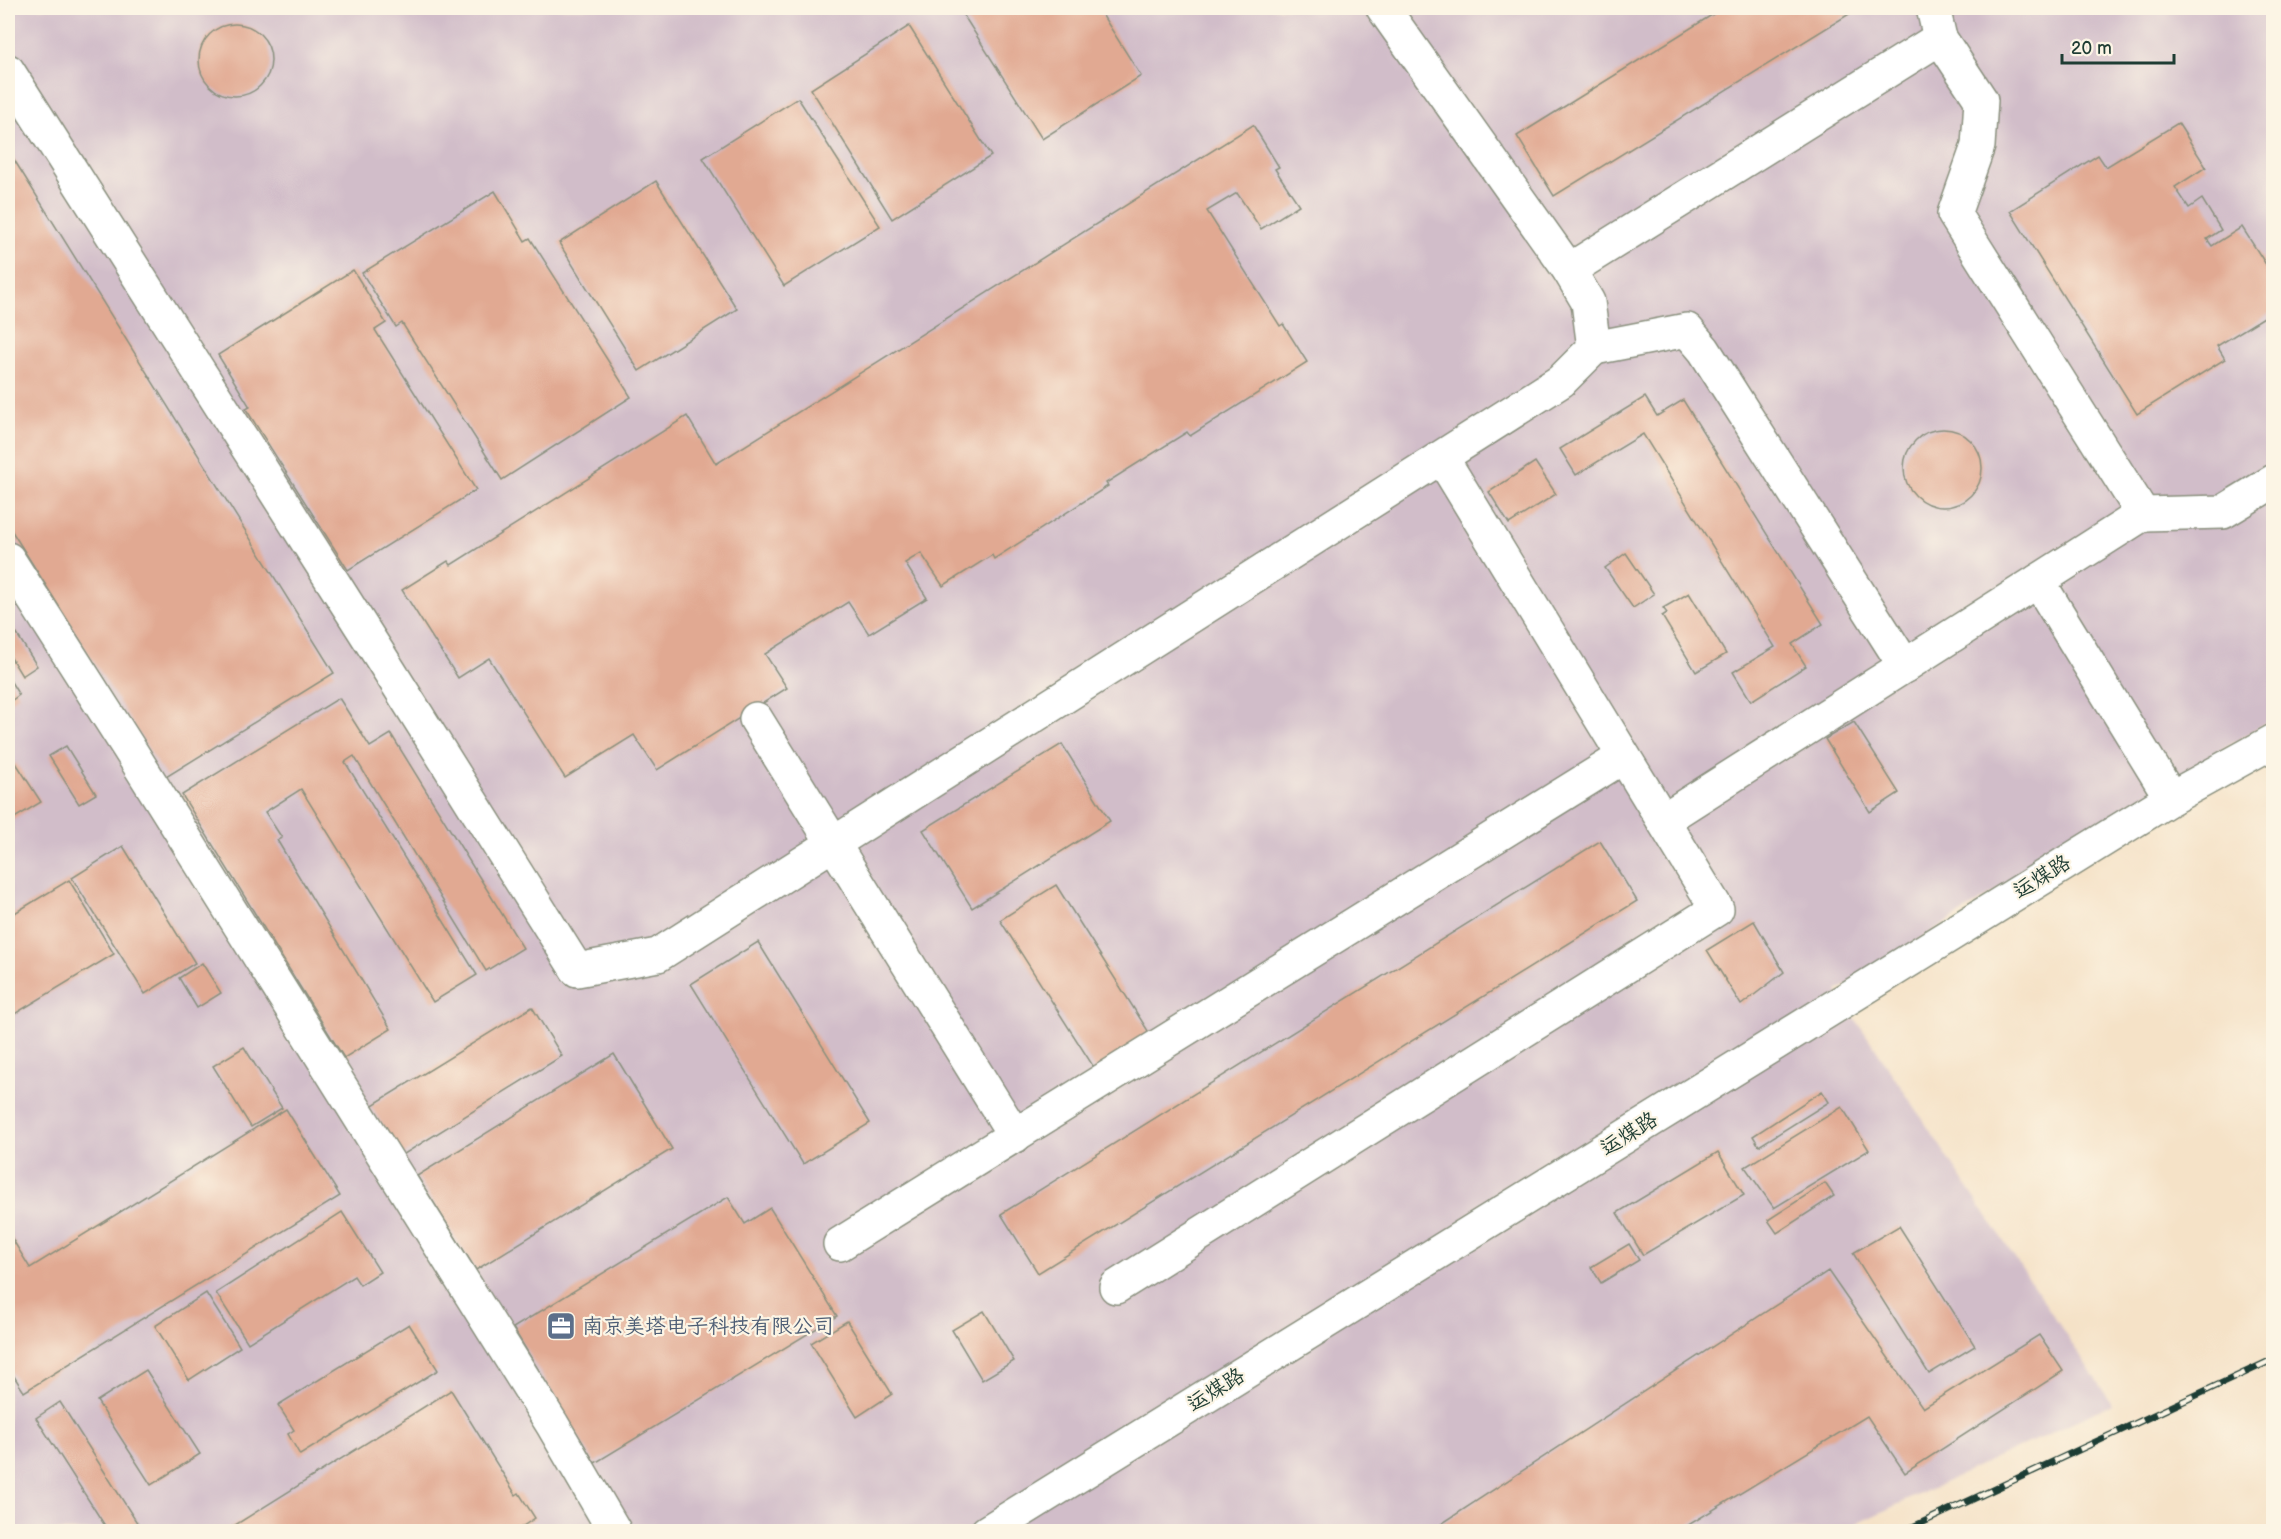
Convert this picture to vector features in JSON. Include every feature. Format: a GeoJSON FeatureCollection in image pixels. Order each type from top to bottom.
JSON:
{"type":"FeatureCollection","features":[{"type":"Feature","properties":{"kind":"street"},"geometry":{"type":"LineString","coordinates":[[1383,8],[1569,270],[1588,302],[1594,348]]}},
{"type":"Feature","properties":{"kind":"street"},"geometry":{"type":"LineString","coordinates":[[1569,270],[1936,23],[1980,100],[1978,146],[1954,214],[2143,514]]}},
{"type":"Feature","properties":{"kind":"street"},"geometry":{"type":"LineString","coordinates":[[8,71],[577,970],[658,955],[1561,381],[1594,348],[1687,330],[1704,350],[1905,666]]}},
{"type":"Feature","properties":{"kind":"street"},"geometry":{"type":"LineString","coordinates":[[1116,1287],[1717,909],[1442,458]]}},
{"type":"Feature","properties":{"kind":"street"},"geometry":{"type":"LineString","coordinates":[[1663,820],[2143,514],[2223,512],[2274,481]]}},
{"type":"Feature","properties":{"kind":"street"},"geometry":{"type":"LineString","coordinates":[[8,559],[552,1424],[615,1532]]}},
{"type":"Feature","properties":{"kind":"street"},"geometry":{"type":"LineString","coordinates":[[2038,581],[2171,798]]}},
{"type":"Feature","properties":{"kind":"street"},"geometry":{"type":"LineString","coordinates":[[756,719],[1015,1136]]}},
{"type":"Feature","properties":{"kind":"street","name":"运煤路"},"geometry":{"type":"LineString","coordinates":[[987,1532],[2171,798],[2274,741]]}},
{"type":"Feature","properties":{"kind":"street"},"geometry":{"type":"LineString","coordinates":[[840,1244],[1623,757]]}},
{"type":"Feature","properties":{"kind":"shaded area"},"geometry":{"type":"Polygon","coordinates":[[[8,8],[2273,8],[2273,718],[1837,991],[2112,1404],[1841,1531],[8,1531],[8,8]]]}},
{"type":"Feature","properties":{"kind":"building"},"geometry":{"type":"Polygon","coordinates":[[[959,8],[1098,8],[1141,76],[1042,139],[959,8]]]}},
{"type":"Feature","properties":{"kind":"building"},"geometry":{"type":"Polygon","coordinates":[[[1723,8],[1859,8],[1554,196],[1517,136],[1723,8]]]}},
{"type":"Feature","properties":{"kind":"building"},"geometry":{"type":"Polygon","coordinates":[[[235,24],[249,27],[261,34],[268,46],[271,60],[268,74],[261,86],[249,93],[235,96],[221,93],[209,86],[202,74],[199,60],[202,46],[209,34],[221,27],[235,24]]]}},
{"type":"Feature","properties":{"kind":"building"},"geometry":{"type":"Polygon","coordinates":[[[909,26],[991,156],[892,219],[811,89],[909,26]]]}},
{"type":"Feature","properties":{"kind":"building"},"geometry":{"type":"Polygon","coordinates":[[[798,98],[880,226],[784,286],[703,158],[798,98]]]}},
{"type":"Feature","properties":{"kind":"building"},"geometry":{"type":"Polygon","coordinates":[[[2178,123],[2206,167],[2175,187],[2189,208],[2202,199],[2221,230],[2207,239],[2212,246],[2242,227],[2274,277],[2274,311],[2217,346],[2225,359],[2137,414],[2010,211],[2098,155],[2106,167],[2178,123]]]}},
{"type":"Feature","properties":{"kind":"building"},"geometry":{"type":"Polygon","coordinates":[[[1253,125],[1279,167],[1275,169],[1299,205],[1261,229],[1237,193],[1207,211],[1280,326],[1283,324],[1307,362],[1190,436],[1187,432],[1106,483],[1108,486],[994,559],[992,555],[943,586],[921,553],[905,563],[927,598],[869,634],[848,602],[765,654],[787,688],[657,770],[634,735],[565,778],[489,658],[458,678],[402,590],[448,561],[451,565],[687,416],[716,464],[1253,125]]]}},
{"type":"Feature","properties":{"kind":"building"},"geometry":{"type":"Polygon","coordinates":[[[8,150],[334,673],[166,777],[8,525],[8,150]]]}},
{"type":"Feature","properties":{"kind":"building"},"geometry":{"type":"Polygon","coordinates":[[[656,181],[737,309],[639,371],[559,243],[656,181]]]}},
{"type":"Feature","properties":{"kind":"building"},"geometry":{"type":"Polygon","coordinates":[[[495,191],[525,241],[530,238],[631,397],[502,480],[402,323],[396,327],[362,273],[495,191]]]}},
{"type":"Feature","properties":{"kind":"building"},"geometry":{"type":"Polygon","coordinates":[[[353,270],[386,323],[375,330],[476,490],[348,570],[246,409],[250,407],[218,355],[353,270]]]}},
{"type":"Feature","properties":{"kind":"building"},"geometry":{"type":"Polygon","coordinates":[[[1645,397],[1657,416],[1683,400],[1823,624],[1792,644],[1806,666],[1751,701],[1733,672],[1775,647],[1643,434],[1576,475],[1560,449],[1645,397]]]}},
{"type":"Feature","properties":{"kind":"building"},"geometry":{"type":"Polygon","coordinates":[[[1935,429],[1951,429],[1965,435],[1976,446],[1982,460],[1982,476],[1976,490],[1965,501],[1951,507],[1935,507],[1921,501],[1910,490],[1904,476],[1904,460],[1910,446],[1921,435],[1935,429]]]}},
{"type":"Feature","properties":{"kind":"building"},"geometry":{"type":"Polygon","coordinates":[[[1535,462],[1556,494],[1509,524],[1489,492],[1535,462]]]}},
{"type":"Feature","properties":{"kind":"building"},"geometry":{"type":"Polygon","coordinates":[[[1626,553],[1654,594],[1633,608],[1605,568],[1626,553]]]}},
{"type":"Feature","properties":{"kind":"building"},"geometry":{"type":"Polygon","coordinates":[[[1689,593],[1726,654],[1696,672],[1662,616],[1667,613],[1663,608],[1689,593]]]}},
{"type":"Feature","properties":{"kind":"building"},"geometry":{"type":"Polygon","coordinates":[[[13,628],[37,666],[22,676],[8,653],[8,632],[13,628]]]}},
{"type":"Feature","properties":{"kind":"building"},"geometry":{"type":"Polygon","coordinates":[[[8,677],[19,695],[8,703],[8,677]]]}},
{"type":"Feature","properties":{"kind":"building"},"geometry":{"type":"Polygon","coordinates":[[[339,698],[370,747],[391,734],[523,948],[486,971],[354,756],[345,762],[477,975],[433,1002],[301,789],[265,812],[282,838],[277,840],[391,1029],[344,1058],[182,795],[339,698]]]}},
{"type":"Feature","properties":{"kind":"building"},"geometry":{"type":"Polygon","coordinates":[[[1854,722],[1899,793],[1870,812],[1825,739],[1854,722]]]}},
{"type":"Feature","properties":{"kind":"building"},"geometry":{"type":"Polygon","coordinates":[[[1062,744],[1110,821],[972,908],[923,830],[1062,744]]]}},
{"type":"Feature","properties":{"kind":"building"},"geometry":{"type":"Polygon","coordinates":[[[66,746],[96,794],[79,804],[49,756],[66,746]]]}},
{"type":"Feature","properties":{"kind":"building"},"geometry":{"type":"Polygon","coordinates":[[[16,763],[41,802],[8,822],[8,769],[16,763]]]}},
{"type":"Feature","properties":{"kind":"building"},"geometry":{"type":"Polygon","coordinates":[[[1600,841],[1637,901],[1038,1273],[1001,1214],[1600,841]]]}},
{"type":"Feature","properties":{"kind":"building"},"geometry":{"type":"Polygon","coordinates":[[[123,846],[195,963],[145,994],[72,878],[123,846]]]}},
{"type":"Feature","properties":{"kind":"building"},"geometry":{"type":"Polygon","coordinates":[[[69,880],[114,954],[8,1018],[8,917],[69,880]]]}},
{"type":"Feature","properties":{"kind":"building"},"geometry":{"type":"Polygon","coordinates":[[[1056,885],[1155,1042],[1100,1077],[1000,920],[1056,885]]]}},
{"type":"Feature","properties":{"kind":"building"},"geometry":{"type":"Polygon","coordinates":[[[1754,921],[1784,972],[1741,1005],[1707,950],[1754,921]]]}},
{"type":"Feature","properties":{"kind":"building"},"geometry":{"type":"Polygon","coordinates":[[[758,942],[870,1123],[803,1164],[691,984],[758,942]]]}},
{"type":"Feature","properties":{"kind":"building"},"geometry":{"type":"Polygon","coordinates":[[[202,963],[221,993],[197,1008],[179,978],[202,963]]]}},
{"type":"Feature","properties":{"kind":"building"},"geometry":{"type":"Polygon","coordinates":[[[532,1007],[562,1056],[401,1156],[371,1106],[532,1007]]]}},
{"type":"Feature","properties":{"kind":"building"},"geometry":{"type":"Polygon","coordinates":[[[244,1047],[282,1108],[251,1127],[213,1066],[244,1047]]]}},
{"type":"Feature","properties":{"kind":"building"},"geometry":{"type":"Polygon","coordinates":[[[614,1054],[672,1149],[476,1270],[417,1176],[614,1054]]]}},
{"type":"Feature","properties":{"kind":"building"},"geometry":{"type":"Polygon","coordinates":[[[1822,1091],[1829,1102],[1759,1146],[1753,1136],[1822,1091]]]}},
{"type":"Feature","properties":{"kind":"building"},"geometry":{"type":"Polygon","coordinates":[[[1842,1107],[1869,1150],[1774,1208],[1745,1167],[1842,1107]]]}},
{"type":"Feature","properties":{"kind":"building"},"geometry":{"type":"Polygon","coordinates":[[[286,1109],[340,1196],[24,1392],[8,1367],[8,1232],[30,1268],[286,1109]]]}},
{"type":"Feature","properties":{"kind":"building"},"geometry":{"type":"Polygon","coordinates":[[[1718,1152],[1744,1195],[1643,1255],[1617,1213],[1718,1152]]]}},
{"type":"Feature","properties":{"kind":"building"},"geometry":{"type":"Polygon","coordinates":[[[1825,1183],[1834,1196],[1777,1233],[1768,1220],[1825,1183]]]}},
{"type":"Feature","properties":{"kind":"building"},"geometry":{"type":"Polygon","coordinates":[[[728,1197],[745,1224],[770,1208],[837,1316],[595,1463],[513,1328],[728,1197]]]}},
{"type":"Feature","properties":{"kind":"building"},"geometry":{"type":"Polygon","coordinates":[[[342,1212],[380,1272],[360,1285],[354,1276],[248,1343],[216,1293],[342,1212]]]}},
{"type":"Feature","properties":{"kind":"building"},"geometry":{"type":"Polygon","coordinates":[[[1899,1226],[1975,1346],[1929,1374],[1853,1253],[1899,1226]]]}},
{"type":"Feature","properties":{"kind":"building"},"geometry":{"type":"Polygon","coordinates":[[[1629,1244],[1639,1260],[1601,1283],[1591,1267],[1629,1244]]]}},
{"type":"Feature","properties":{"kind":"building"},"geometry":{"type":"Polygon","coordinates":[[[1828,1271],[1923,1408],[2039,1335],[2063,1371],[1905,1473],[1867,1416],[1677,1532],[1429,1532],[1828,1271]]]}},
{"type":"Feature","properties":{"kind":"building"},"geometry":{"type":"Polygon","coordinates":[[[206,1293],[240,1347],[189,1380],[155,1326],[206,1293]]]}},
{"type":"Feature","properties":{"kind":"building"},"geometry":{"type":"Polygon","coordinates":[[[984,1311],[1014,1361],[982,1380],[952,1330],[984,1311]]]}},
{"type":"Feature","properties":{"kind":"building"},"geometry":{"type":"Polygon","coordinates":[[[847,1321],[892,1394],[857,1417],[811,1343],[847,1321]]]}},
{"type":"Feature","properties":{"kind":"building"},"geometry":{"type":"Polygon","coordinates":[[[409,1324],[438,1370],[300,1455],[288,1434],[294,1430],[278,1405],[409,1324]]]}},
{"type":"Feature","properties":{"kind":"building"},"geometry":{"type":"Polygon","coordinates":[[[146,1370],[200,1454],[151,1485],[97,1401],[146,1370]]]}},
{"type":"Feature","properties":{"kind":"building"},"geometry":{"type":"Polygon","coordinates":[[[451,1390],[516,1495],[519,1493],[535,1518],[514,1532],[224,1532],[451,1390]]]}},
{"type":"Feature","properties":{"kind":"building"},"geometry":{"type":"Polygon","coordinates":[[[60,1402],[143,1532],[109,1532],[36,1418],[60,1402]]]}},
{"type":"Feature","properties":{"kind":"railway"},"geometry":{"type":"LineString","coordinates":[[1902,1532],[2274,1359]]}},
{"type":"Feature","properties":{"kind":"place","name":"南京美塔电子科技有限公司"},"geometry":{"type":"Point","coordinates":[561,1326]}}]}
